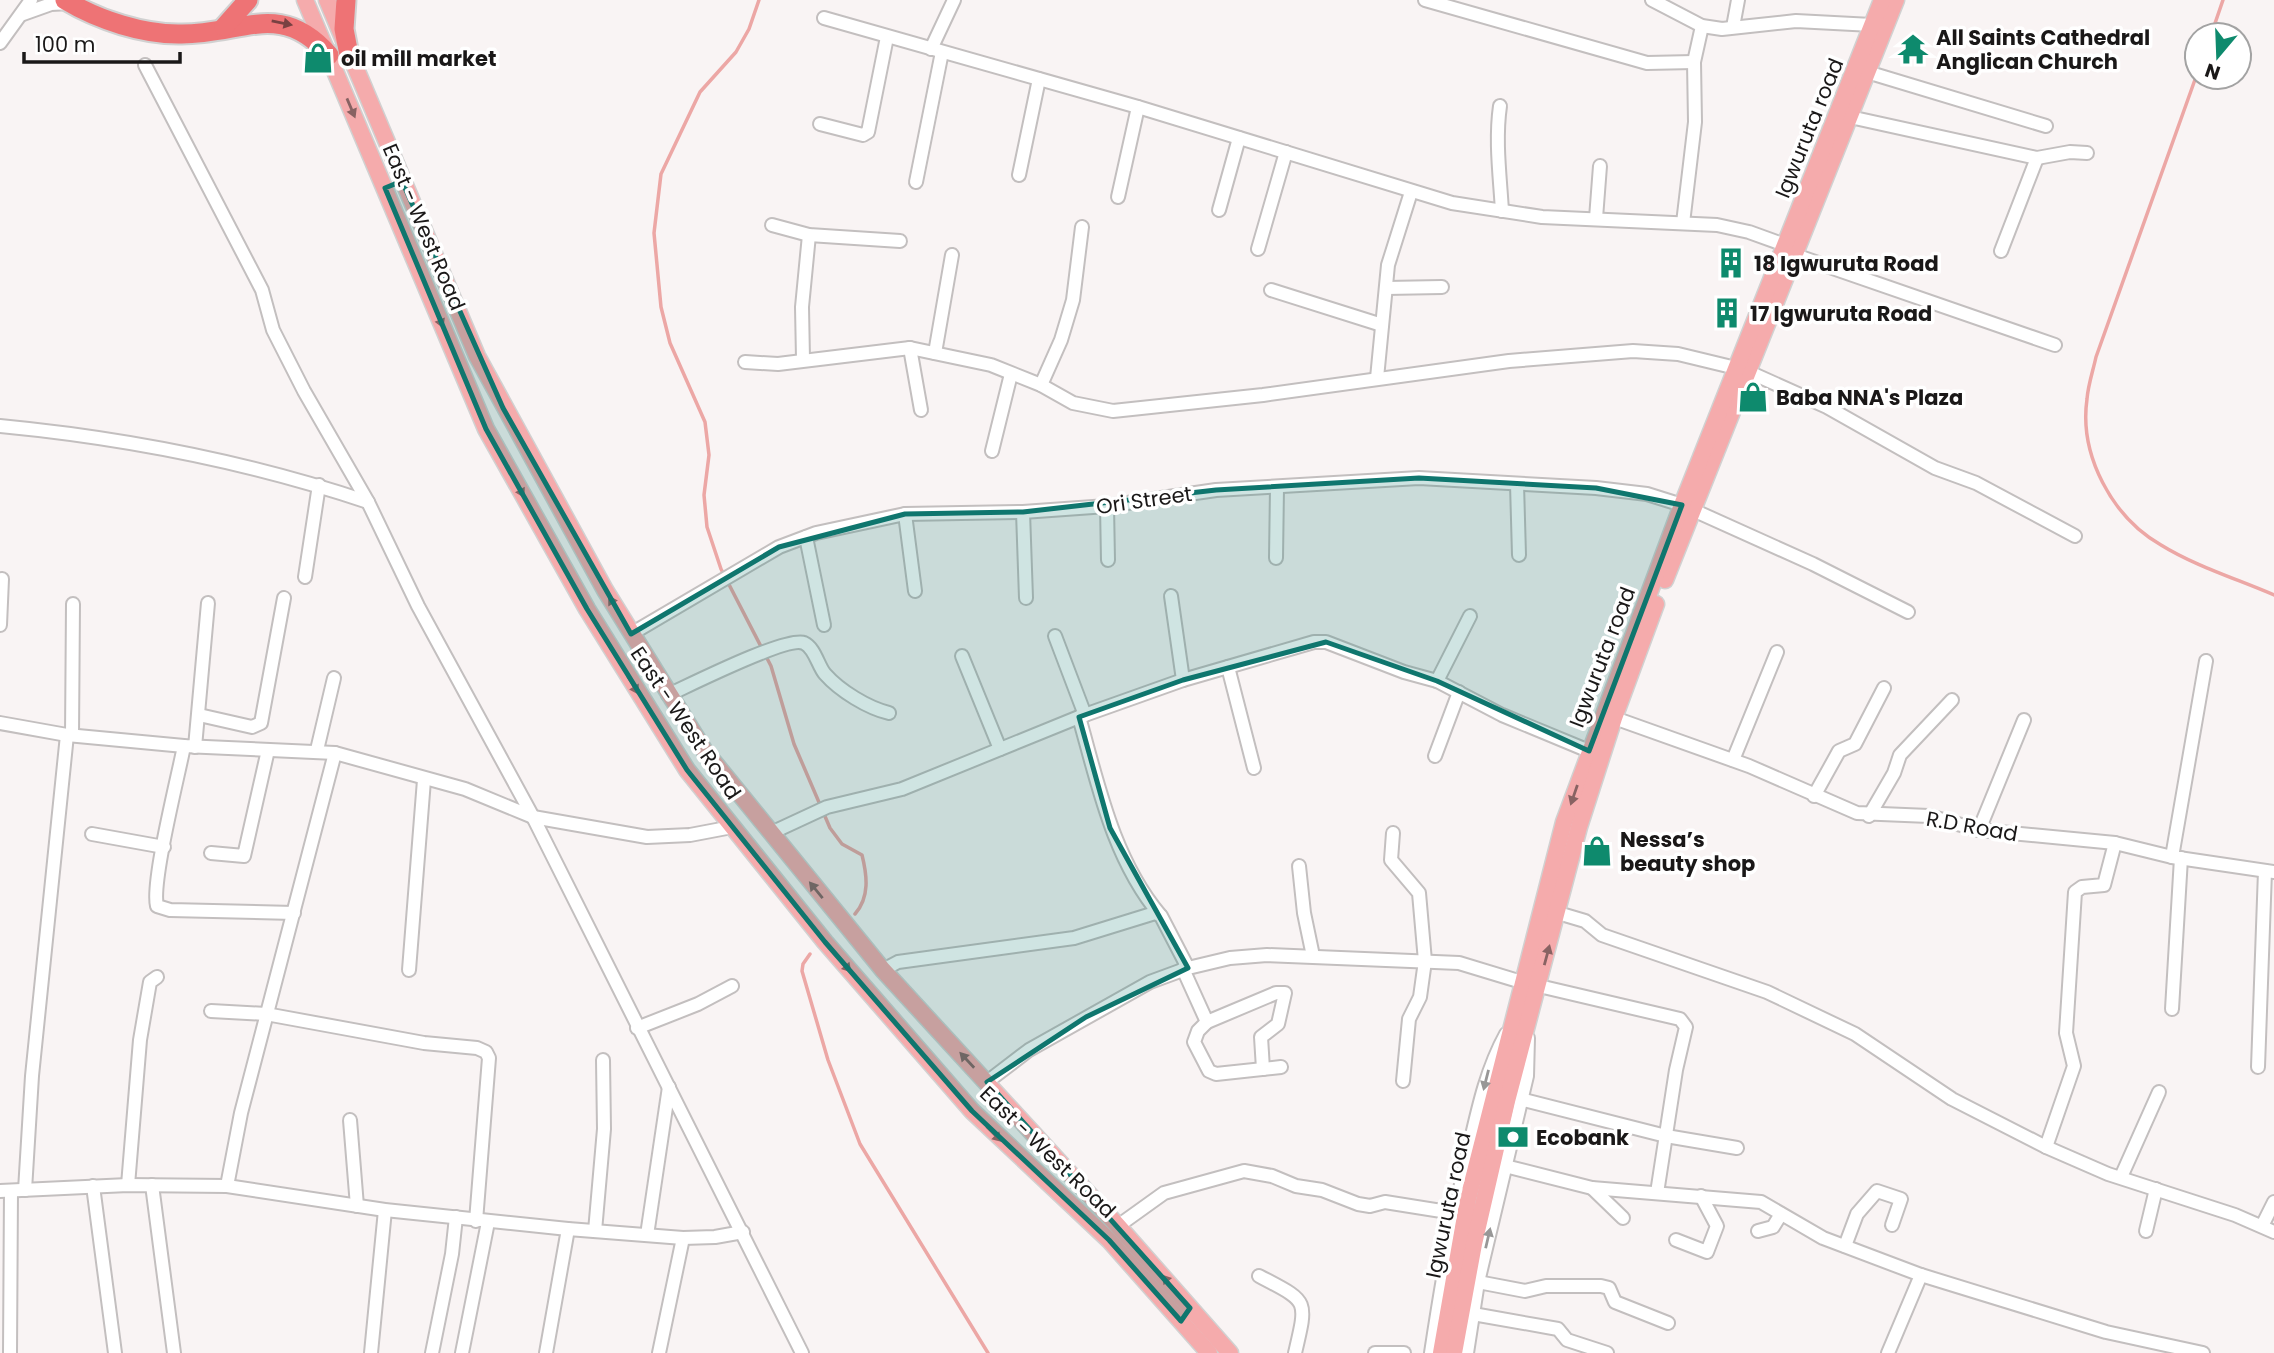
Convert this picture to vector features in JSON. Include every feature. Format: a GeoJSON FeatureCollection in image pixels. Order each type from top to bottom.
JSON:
{"type":"FeatureCollection","features":[{"type":"Feature","properties":{"kind":"highway"},"geometry":{"type":"LineString","coordinates":[[224,27],[248,0]]}},
{"type":"Feature","properties":{"kind":"highway"},"geometry":{"type":"LineString","coordinates":[[345,0],[344,29],[349,55]]}},
{"type":"Feature","properties":{"kind":"highway"},"geometry":{"type":"LineString","coordinates":[[68,2],[101,17],[155,31],[181,34],[261,20],[291,24],[304,30],[329,55]]}},
{"type":"Feature","properties":{"kind":"main road","name":"East - West Road"},"geometry":{"type":"LineString","coordinates":[[305,0],[486,429],[640,697],[687,770],[825,942],[972,1111],[1230,1353]]}},
{"type":"Feature","properties":{"kind":"main road","name":"East - West Road"},"geometry":{"type":"LineString","coordinates":[[327,0],[402,181],[503,408],[668,695],[704,750],[883,970],[1118,1226],[1186,1314],[1209,1353]]}},
{"type":"Feature","properties":{"kind":"main road","name":"Igwuruta road"},"geometry":{"type":"LineString","coordinates":[[1441,1353],[1468,1199],[1532,985],[1558,913],[1608,716],[1790,250],[1882,0]]}},
{"type":"Feature","properties":{"kind":"main road","name":"Igwuruta road"},"geometry":{"type":"LineString","coordinates":[[1790,250],[1850,117],[1896,0]]}},
{"type":"Feature","properties":{"kind":"main road"},"geometry":{"type":"LineString","coordinates":[[385,188],[402,181]]}},
{"type":"Feature","properties":{"kind":"main road","name":"Igwuruta road"},"geometry":{"type":"LineString","coordinates":[[1532,985],[1564,822],[1589,751],[1608,716]]}},
{"type":"Feature","properties":{"kind":"main road","name":"Igwuruta road"},"geometry":{"type":"LineString","coordinates":[[1454,1353],[1478,1224],[1522,1019]]}},
{"type":"Feature","properties":{"kind":"street"},"geometry":{"type":"LineString","coordinates":[[20,0],[20,16]]}},
{"type":"Feature","properties":{"kind":"street"},"geometry":{"type":"LineString","coordinates":[[0,43],[31,0]]}},
{"type":"Feature","properties":{"kind":"street"},"geometry":{"type":"LineString","coordinates":[[916,182],[936,50],[954,0]]}},
{"type":"Feature","properties":{"kind":"street"},"geometry":{"type":"LineString","coordinates":[[1425,0],[1647,63],[1694,62]]}},
{"type":"Feature","properties":{"kind":"street"},"geometry":{"type":"LineString","coordinates":[[1652,0],[1702,26],[1733,27],[1830,20],[1872,25]]}},
{"type":"Feature","properties":{"kind":"street"},"geometry":{"type":"LineString","coordinates":[[1733,27],[1738,0]]}},
{"type":"Feature","properties":{"kind":"street"},"geometry":{"type":"LineString","coordinates":[[20,16],[51,4],[68,2]]}},
{"type":"Feature","properties":{"kind":"street"},"geometry":{"type":"LineString","coordinates":[[824,18],[1138,107],[1411,192],[1542,217],[1683,223],[1749,232],[1790,250],[2055,345]]}},
{"type":"Feature","properties":{"kind":"street"},"geometry":{"type":"LineString","coordinates":[[1683,223],[1695,122],[1694,62],[1702,26]]}},
{"type":"Feature","properties":{"kind":"street"},"geometry":{"type":"LineString","coordinates":[[820,124],[863,135],[868,132],[887,37]]}},
{"type":"Feature","properties":{"kind":"street"},"geometry":{"type":"LineString","coordinates":[[145,65],[262,290],[273,330],[304,391],[368,502],[418,606],[533,817],[637,1028],[743,1232],[799,1351]]}},
{"type":"Feature","properties":{"kind":"street"},"geometry":{"type":"LineString","coordinates":[[1867,72],[2046,126]]}},
{"type":"Feature","properties":{"kind":"street"},"geometry":{"type":"LineString","coordinates":[[1019,175],[1039,79]]}},
{"type":"Feature","properties":{"kind":"street"},"geometry":{"type":"LineString","coordinates":[[1500,106],[1495,137],[1499,151],[1502,211]]}},
{"type":"Feature","properties":{"kind":"street"},"geometry":{"type":"LineString","coordinates":[[1118,197],[1138,107]]}},
{"type":"Feature","properties":{"kind":"street"},"geometry":{"type":"LineString","coordinates":[[1850,117],[2037,158],[2087,153]]}},
{"type":"Feature","properties":{"kind":"street"},"geometry":{"type":"LineString","coordinates":[[1219,210],[1239,138]]}},
{"type":"Feature","properties":{"kind":"street"},"geometry":{"type":"LineString","coordinates":[[1258,249],[1286,152]]}},
{"type":"Feature","properties":{"kind":"street"},"geometry":{"type":"LineString","coordinates":[[2001,251],[2037,158]]}},
{"type":"Feature","properties":{"kind":"street"},"geometry":{"type":"LineString","coordinates":[[1596,218],[1600,166]]}},
{"type":"Feature","properties":{"kind":"street"},"geometry":{"type":"LineString","coordinates":[[1377,378],[1391,251],[1411,192]]}},
{"type":"Feature","properties":{"kind":"street"},"geometry":{"type":"LineString","coordinates":[[772,225],[808,234],[900,241]]}},
{"type":"Feature","properties":{"kind":"street"},"geometry":{"type":"LineString","coordinates":[[1041,385],[1061,340],[1073,300],[1082,227]]}},
{"type":"Feature","properties":{"kind":"street"},"geometry":{"type":"LineString","coordinates":[[803,359],[808,234]]}},
{"type":"Feature","properties":{"kind":"street"},"geometry":{"type":"LineString","coordinates":[[935,353],[952,255]]}},
{"type":"Feature","properties":{"kind":"street"},"geometry":{"type":"LineString","coordinates":[[1386,288],[1442,287]]}},
{"type":"Feature","properties":{"kind":"street"},"geometry":{"type":"LineString","coordinates":[[1271,290],[1381,325]]}},
{"type":"Feature","properties":{"kind":"street"},"geometry":{"type":"LineString","coordinates":[[910,348],[920,410]]}},
{"type":"Feature","properties":{"kind":"street"},"geometry":{"type":"LineString","coordinates":[[745,362],[778,364],[910,348],[969,359],[1041,385],[1073,403],[1113,411],[1263,395],[1509,361],[1633,351],[1678,354],[1743,370],[1803,395],[1935,468],[1976,483],[2075,537]]}},
{"type":"Feature","properties":{"kind":"street"},"geometry":{"type":"LineString","coordinates":[[992,451],[1012,374]]}},
{"type":"Feature","properties":{"kind":"street"},"geometry":{"type":"LineString","coordinates":[[0,426],[154,446],[319,485],[368,502]]}},
{"type":"Feature","properties":{"kind":"street","name":"Ori Street"},"geometry":{"type":"LineString","coordinates":[[631,634],[779,547],[806,537],[905,514],[1023,512],[1107,506],[1216,490],[1419,478],[1633,492],[1688,507],[1813,564],[1908,612]]}},
{"type":"Feature","properties":{"kind":"street"},"geometry":{"type":"LineString","coordinates":[[1517,484],[1519,555]]}},
{"type":"Feature","properties":{"kind":"street"},"geometry":{"type":"LineString","coordinates":[[305,577],[319,485]]}},
{"type":"Feature","properties":{"kind":"street"},"geometry":{"type":"LineString","coordinates":[[1276,558],[1277,488]]}},
{"type":"Feature","properties":{"kind":"street"},"geometry":{"type":"LineString","coordinates":[[1107,506],[1108,560]]}},
{"type":"Feature","properties":{"kind":"street"},"geometry":{"type":"LineString","coordinates":[[1023,512],[1026,598]]}},
{"type":"Feature","properties":{"kind":"street"},"geometry":{"type":"LineString","coordinates":[[905,514],[915,591]]}},
{"type":"Feature","properties":{"kind":"street"},"geometry":{"type":"LineString","coordinates":[[806,537],[824,625]]}},
{"type":"Feature","properties":{"kind":"street"},"geometry":{"type":"LineString","coordinates":[[0,625],[2,579]]}},
{"type":"Feature","properties":{"kind":"street"},"geometry":{"type":"LineString","coordinates":[[1171,596],[1183,680]]}},
{"type":"Feature","properties":{"kind":"street"},"geometry":{"type":"LineString","coordinates":[[199,715],[252,727],[261,723],[284,598]]}},
{"type":"Feature","properties":{"kind":"street"},"geometry":{"type":"LineString","coordinates":[[25,1190],[32,1076],[70,735],[73,604]]}},
{"type":"Feature","properties":{"kind":"street"},"geometry":{"type":"LineString","coordinates":[[208,604],[199,715],[164,848],[156,903],[159,908],[294,913]]}},
{"type":"Feature","properties":{"kind":"street"},"geometry":{"type":"LineString","coordinates":[[1437,681],[1469,616]]}},
{"type":"Feature","properties":{"kind":"street"},"geometry":{"type":"LineString","coordinates":[[1055,636],[1082,716],[1110,828],[1150,903],[1160,915],[1186,968],[1207,1022]]}},
{"type":"Feature","properties":{"kind":"street"},"geometry":{"type":"LineString","coordinates":[[668,695],[773,648],[796,642],[808,646],[829,678],[874,709],[889,713]]}},
{"type":"Feature","properties":{"kind":"street"},"geometry":{"type":"LineString","coordinates":[[771,833],[827,807],[893,792],[1082,716],[1183,680],[1314,642],[1326,642],[1404,673],[1437,681],[1502,715],[1589,751]]}},
{"type":"Feature","properties":{"kind":"street"},"geometry":{"type":"LineString","coordinates":[[1733,760],[1777,652]]}},
{"type":"Feature","properties":{"kind":"street"},"geometry":{"type":"LineString","coordinates":[[962,656],[1000,749]]}},
{"type":"Feature","properties":{"kind":"street"},"geometry":{"type":"LineString","coordinates":[[2172,1009],[2177,857],[2206,661]]}},
{"type":"Feature","properties":{"kind":"street"},"geometry":{"type":"LineString","coordinates":[[1228,667],[1254,768]]}},
{"type":"Feature","properties":{"kind":"street"},"geometry":{"type":"LineString","coordinates":[[317,750],[334,678]]}},
{"type":"Feature","properties":{"kind":"street"},"geometry":{"type":"LineString","coordinates":[[1814,796],[1839,751],[1854,744],[1884,688]]}},
{"type":"Feature","properties":{"kind":"street"},"geometry":{"type":"LineString","coordinates":[[1435,756],[1459,692]]}},
{"type":"Feature","properties":{"kind":"street"},"geometry":{"type":"LineString","coordinates":[[1869,816],[1894,773],[1900,755],[1952,700]]}},
{"type":"Feature","properties":{"kind":"street","name":"R.D Road"},"geometry":{"type":"LineString","coordinates":[[1608,716],[1733,760],[1814,796],[1869,816],[1929,816],[1979,830],[2115,844],[2270,872]]}},
{"type":"Feature","properties":{"kind":"street"},"geometry":{"type":"LineString","coordinates":[[1979,830],[2024,720]]}},
{"type":"Feature","properties":{"kind":"street"},"geometry":{"type":"LineString","coordinates":[[0,723],[70,735],[189,746],[317,750],[335,753],[424,780],[465,789],[533,817],[647,837],[690,835],[732,827]]}},
{"type":"Feature","properties":{"kind":"street"},"geometry":{"type":"LineString","coordinates":[[211,853],[240,857],[247,850],[268,750]]}},
{"type":"Feature","properties":{"kind":"street"},"geometry":{"type":"LineString","coordinates":[[227,1186],[265,1014],[335,753]]}},
{"type":"Feature","properties":{"kind":"street"},"geometry":{"type":"LineString","coordinates":[[409,970],[424,780]]}},
{"type":"Feature","properties":{"kind":"street"},"geometry":{"type":"LineString","coordinates":[[1393,833],[1391,860],[1419,893],[1425,961],[1420,997],[1409,1019],[1403,1081]]}},
{"type":"Feature","properties":{"kind":"street"},"geometry":{"type":"LineString","coordinates":[[92,834],[164,848]]}},
{"type":"Feature","properties":{"kind":"street"},"geometry":{"type":"LineString","coordinates":[[2046,1147],[2074,1066],[2066,1033],[2075,892],[2082,887],[2104,885],[2115,844]]}},
{"type":"Feature","properties":{"kind":"street"},"geometry":{"type":"LineString","coordinates":[[1299,866],[1304,913],[1313,956]]}},
{"type":"Feature","properties":{"kind":"street"},"geometry":{"type":"LineString","coordinates":[[2258,1067],[2270,872]]}},
{"type":"Feature","properties":{"kind":"street"},"geometry":{"type":"LineString","coordinates":[[1558,913],[1585,921],[1602,935],[1767,992],[1855,1034],[1952,1099],[2046,1147],[2274,1232]]}},
{"type":"Feature","properties":{"kind":"street"},"geometry":{"type":"LineString","coordinates":[[883,970],[898,962],[1074,938],[1150,914],[1160,915]]}},
{"type":"Feature","properties":{"kind":"street"},"geometry":{"type":"LineString","coordinates":[[987,1082],[1029,1050],[1086,1017],[1150,982],[1186,968],[1230,958],[1267,955],[1460,963],[1532,985],[1680,1019],[1686,1027],[1657,1193]]}},
{"type":"Feature","properties":{"kind":"street"},"geometry":{"type":"LineString","coordinates":[[128,1185],[140,1040],[150,982],[157,977]]}},
{"type":"Feature","properties":{"kind":"street"},"geometry":{"type":"LineString","coordinates":[[637,1028],[698,1004],[732,986]]}},
{"type":"Feature","properties":{"kind":"street"},"geometry":{"type":"LineString","coordinates":[[1263,1069],[1260,1041],[1278,1024],[1285,993],[1276,993],[1207,1022],[1198,1031],[1194,1042],[1209,1071],[1216,1074],[1263,1069],[1280,1067]]}},
{"type":"Feature","properties":{"kind":"street"},"geometry":{"type":"LineString","coordinates":[[211,1011],[265,1014],[486,1052],[489,1058],[482,1222],[462,1353]]}},
{"type":"Feature","properties":{"kind":"street"},"geometry":{"type":"LineString","coordinates":[[1467,1353],[1478,1282],[1527,1076],[1522,1019]]}},
{"type":"Feature","properties":{"kind":"street"},"geometry":{"type":"LineString","coordinates":[[1431,1353],[1454,1213],[1489,1068],[1522,1019]]}},
{"type":"Feature","properties":{"kind":"street"},"geometry":{"type":"LineString","coordinates":[[595,1231],[604,1129],[603,1060]]}},
{"type":"Feature","properties":{"kind":"street"},"geometry":{"type":"LineString","coordinates":[[647,1235],[669,1087]]}},
{"type":"Feature","properties":{"kind":"street"},"geometry":{"type":"LineString","coordinates":[[2121,1177],[2159,1092]]}},
{"type":"Feature","properties":{"kind":"street"},"geometry":{"type":"LineString","coordinates":[[1520,1099],[1666,1136],[1737,1148]]}},
{"type":"Feature","properties":{"kind":"street"},"geometry":{"type":"LineString","coordinates":[[350,1120],[357,1206]]}},
{"type":"Feature","properties":{"kind":"street"},"geometry":{"type":"LineString","coordinates":[[1505,1166],[1592,1188],[1686,1198],[1702,1196],[1761,1202],[1845,1246],[1920,1275],[2106,1332],[2203,1353]]}},
{"type":"Feature","properties":{"kind":"street"},"geometry":{"type":"LineString","coordinates":[[1118,1226],[1164,1193],[1244,1171],[1272,1176],[1296,1186],[1322,1190],[1358,1204],[1370,1206],[1385,1202],[1454,1213]]}},
{"type":"Feature","properties":{"kind":"street"},"geometry":{"type":"LineString","coordinates":[[10,1353],[6,1191],[128,1185],[227,1186],[482,1222],[683,1238],[715,1237],[743,1232]]}},
{"type":"Feature","properties":{"kind":"street"},"geometry":{"type":"LineString","coordinates":[[152,1185],[174,1353]]}},
{"type":"Feature","properties":{"kind":"street"},"geometry":{"type":"LineString","coordinates":[[93,1186],[115,1353]]}},
{"type":"Feature","properties":{"kind":"street"},"geometry":{"type":"LineString","coordinates":[[1592,1188],[1623,1218]]}},
{"type":"Feature","properties":{"kind":"street"},"geometry":{"type":"LineString","coordinates":[[2146,1231],[2156,1189]]}},
{"type":"Feature","properties":{"kind":"street"},"geometry":{"type":"LineString","coordinates":[[1845,1246],[1857,1214],[1877,1191],[1901,1199],[1892,1225]]}},
{"type":"Feature","properties":{"kind":"street"},"geometry":{"type":"LineString","coordinates":[[1676,1240],[1707,1251],[1717,1226],[1702,1196]]}},
{"type":"Feature","properties":{"kind":"street"},"geometry":{"type":"LineString","coordinates":[[2262,1226],[2274,1202]]}},
{"type":"Feature","properties":{"kind":"street"},"geometry":{"type":"LineString","coordinates":[[372,1353],[385,1210]]}},
{"type":"Feature","properties":{"kind":"street"},"geometry":{"type":"LineString","coordinates":[[1758,1231],[1773,1227],[1781,1214]]}},
{"type":"Feature","properties":{"kind":"street"},"geometry":{"type":"LineString","coordinates":[[432,1353],[452,1254],[456,1217]]}},
{"type":"Feature","properties":{"kind":"street"},"geometry":{"type":"LineString","coordinates":[[546,1353],[568,1229]]}},
{"type":"Feature","properties":{"kind":"street"},"geometry":{"type":"LineString","coordinates":[[659,1353],[683,1238]]}},
{"type":"Feature","properties":{"kind":"street"},"geometry":{"type":"LineString","coordinates":[[1888,1353],[1920,1275]]}},
{"type":"Feature","properties":{"kind":"street"},"geometry":{"type":"LineString","coordinates":[[1259,1276],[1296,1295],[1301,1301],[1304,1316],[1295,1353]]}},
{"type":"Feature","properties":{"kind":"street"},"geometry":{"type":"LineString","coordinates":[[1478,1282],[1525,1291],[1546,1286],[1601,1286],[1609,1288],[1615,1302],[1668,1323]]}},
{"type":"Feature","properties":{"kind":"street"},"geometry":{"type":"LineString","coordinates":[[1473,1314],[1558,1329],[1567,1340],[1607,1353]]}},
{"type":"Feature","properties":{"kind":"street"},"geometry":{"type":"LineString","coordinates":[[1375,1353],[1404,1353]]}},
{"type":"Feature","properties":{"kind":"highlighted area"},"geometry":{"type":"Polygon","coordinates":[[[402,181],[503,408],[631,634],[779,547],[905,514],[1023,512],[1216,490],[1419,478],[1596,488],[1682,505],[1589,751],[1437,681],[1326,642],[1183,680],[1079,717],[1110,828],[1188,968],[1086,1017],[987,1082],[1190,1308],[1181,1321],[1109,1240],[972,1111],[825,942],[687,770],[587,609],[486,429],[385,188],[402,181]]]}},
{"type":"Feature","properties":{"kind":"waterway"},"geometry":{"type":"LineString","coordinates":[[759,0],[749,29],[736,52],[700,92],[661,174],[654,233],[661,307],[670,343],[705,422],[709,455],[704,495],[707,527],[721,569],[771,666],[794,744],[830,828],[842,844],[862,855],[866,878],[865,893],[855,914]]}},
{"type":"Feature","properties":{"kind":"waterway"},"geometry":{"type":"LineString","coordinates":[[2216,21],[2223,0]]}},
{"type":"Feature","properties":{"kind":"waterway"},"geometry":{"type":"LineString","coordinates":[[2191,91],[2096,357],[2087,399],[2088,442],[2094,462],[2114,501],[2143,533],[2188,559],[2274,595]]}},
{"type":"Feature","properties":{"kind":"waterway"},"geometry":{"type":"LineString","coordinates":[[810,954],[802,971],[828,1060],[860,1144],[988,1353]]}},
{"type":"Feature","properties":{"kind":"place","name":"All Saints Cathedral Anglican Church"},"geometry":{"type":"Point","coordinates":[1913,49]}},
{"type":"Feature","properties":{"kind":"place","name":"oil mill market"},"geometry":{"type":"Point","coordinates":[318,58]}},
{"type":"Feature","properties":{"kind":"place","name":"18 Igwuruta Road"},"geometry":{"type":"Point","coordinates":[1731,263]}},
{"type":"Feature","properties":{"kind":"place","name":"17 Igwuruta Road"},"geometry":{"type":"Point","coordinates":[1727,313]}},
{"type":"Feature","properties":{"kind":"place","name":"Baba NNA's Plaza"},"geometry":{"type":"Point","coordinates":[1753,397]}},
{"type":"Feature","properties":{"kind":"place","name":"Nessa’s beauty shop"},"geometry":{"type":"Point","coordinates":[1597,851]}},
{"type":"Feature","properties":{"kind":"place","name":"Ecobank"},"geometry":{"type":"Point","coordinates":[1513,1137]}}]}
